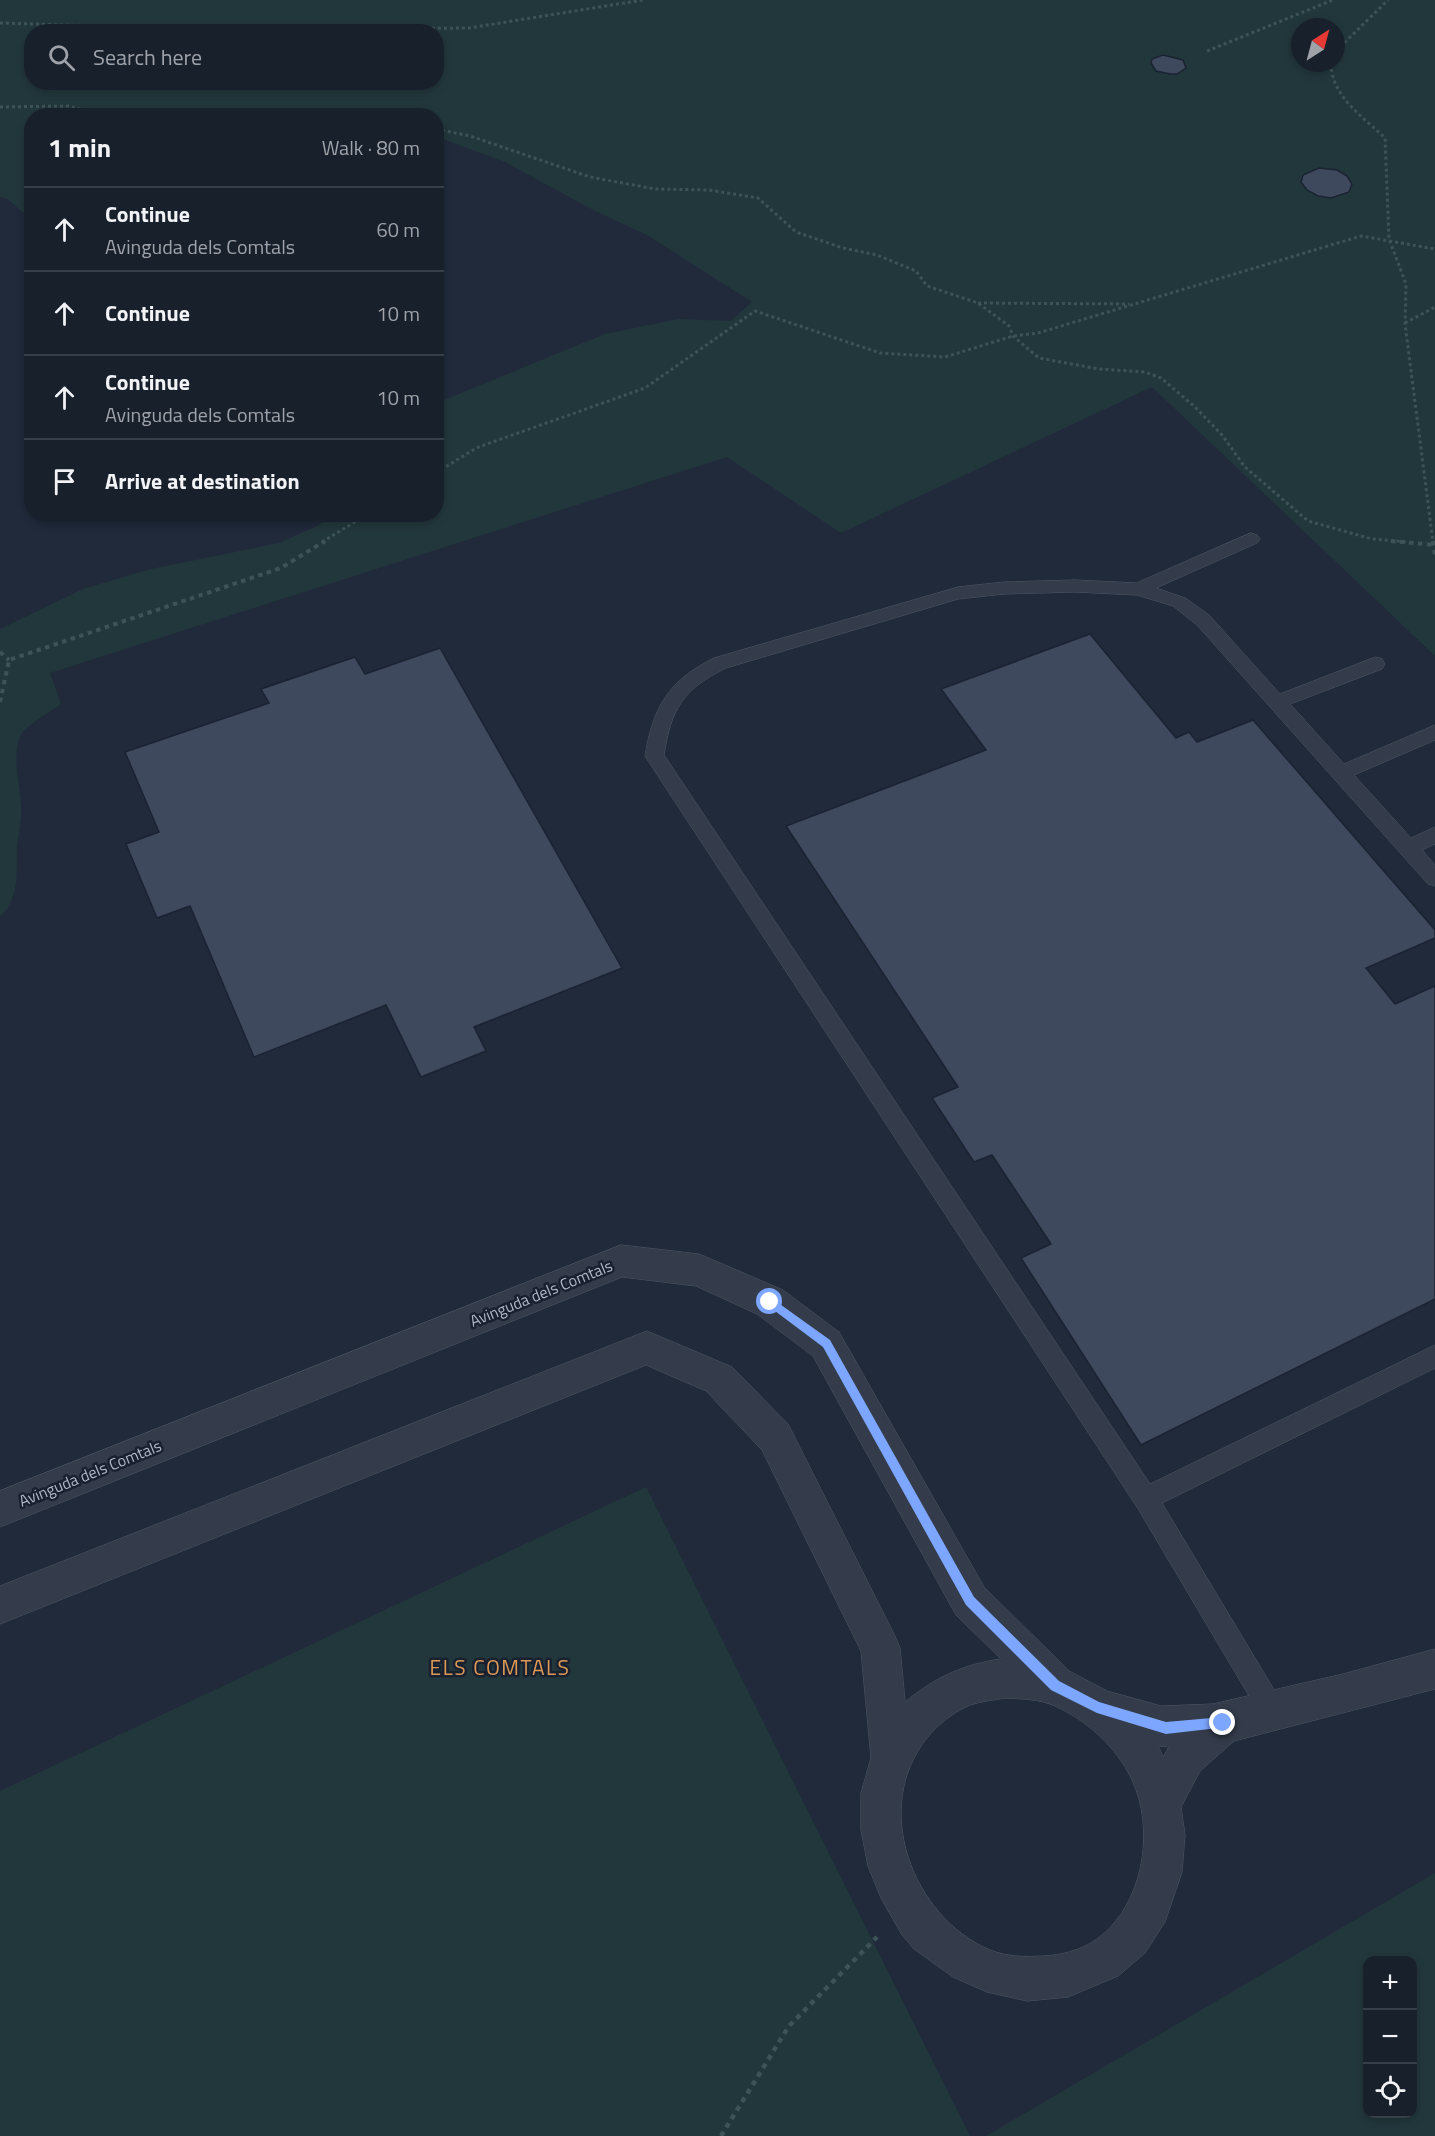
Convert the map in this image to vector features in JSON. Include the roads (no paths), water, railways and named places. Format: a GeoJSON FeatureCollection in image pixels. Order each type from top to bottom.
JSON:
{"type":"FeatureCollection","features":[{"type":"Feature","properties":{"kind":"street","name":"Avinguda dels Comtals"},"geometry":{"type":"LineString","coordinates":[[0,1509],[621,1262],[699,1270],[770,1302],[826,1344],[970,1601],[1055,1685]]}},
{"type":"Feature","properties":{"kind":"street"},"geometry":{"type":"LineString","coordinates":[[0,1605],[647,1348],[719,1379],[775,1437],[880,1648],[891,1758]]}},
{"type":"Feature","properties":{"kind":"street"},"geometry":{"type":"LineString","coordinates":[[1097,1707],[1123,1732],[1144,1760],[1161,1802],[1166,1846],[1160,1884],[1147,1916],[1119,1950],[1084,1971],[1047,1980],[1006,1978],[969,1964],[926,1931],[896,1885],[881,1839],[881,1794],[891,1758],[907,1729],[931,1706],[951,1692],[976,1682],[1002,1678],[1030,1679],[1055,1685],[1097,1707],[1166,1728],[1223,1723],[1376,1687],[1435,1669]]}},
{"type":"Feature","properties":{"kind":"street"},"geometry":{"type":"LineString","coordinates":[[1161,1802],[1185,1757],[1223,1723]]}},
{"type":"Feature","properties":{"kind":"lane"},"geometry":{"type":"LineString","coordinates":[[1138,589],[1251,539]]}},
{"type":"Feature","properties":{"kind":"lane"},"geometry":{"type":"LineString","coordinates":[[1273,1712],[1146,1498],[654,756],[657,732],[666,709],[680,689],[696,674],[720,663],[958,593],[1004,588],[1063,586],[1138,589],[1179,602],[1203,620],[1435,878]]}},
{"type":"Feature","properties":{"kind":"lane"},"geometry":{"type":"LineString","coordinates":[[1278,702],[1376,663]]}},
{"type":"Feature","properties":{"kind":"lane"},"geometry":{"type":"LineString","coordinates":[[1341,773],[1435,732]]}},
{"type":"Feature","properties":{"kind":"lane"},"geometry":{"type":"LineString","coordinates":[[1408,848],[1435,835]]}},
{"type":"Feature","properties":{"kind":"lane"},"geometry":{"type":"LineString","coordinates":[[1146,1498],[1435,1356]]}},
{"type":"Feature","properties":{"kind":"district","name":"ELS COMTALS"},"geometry":{"type":"Point","coordinates":[500,1667]}}]}
